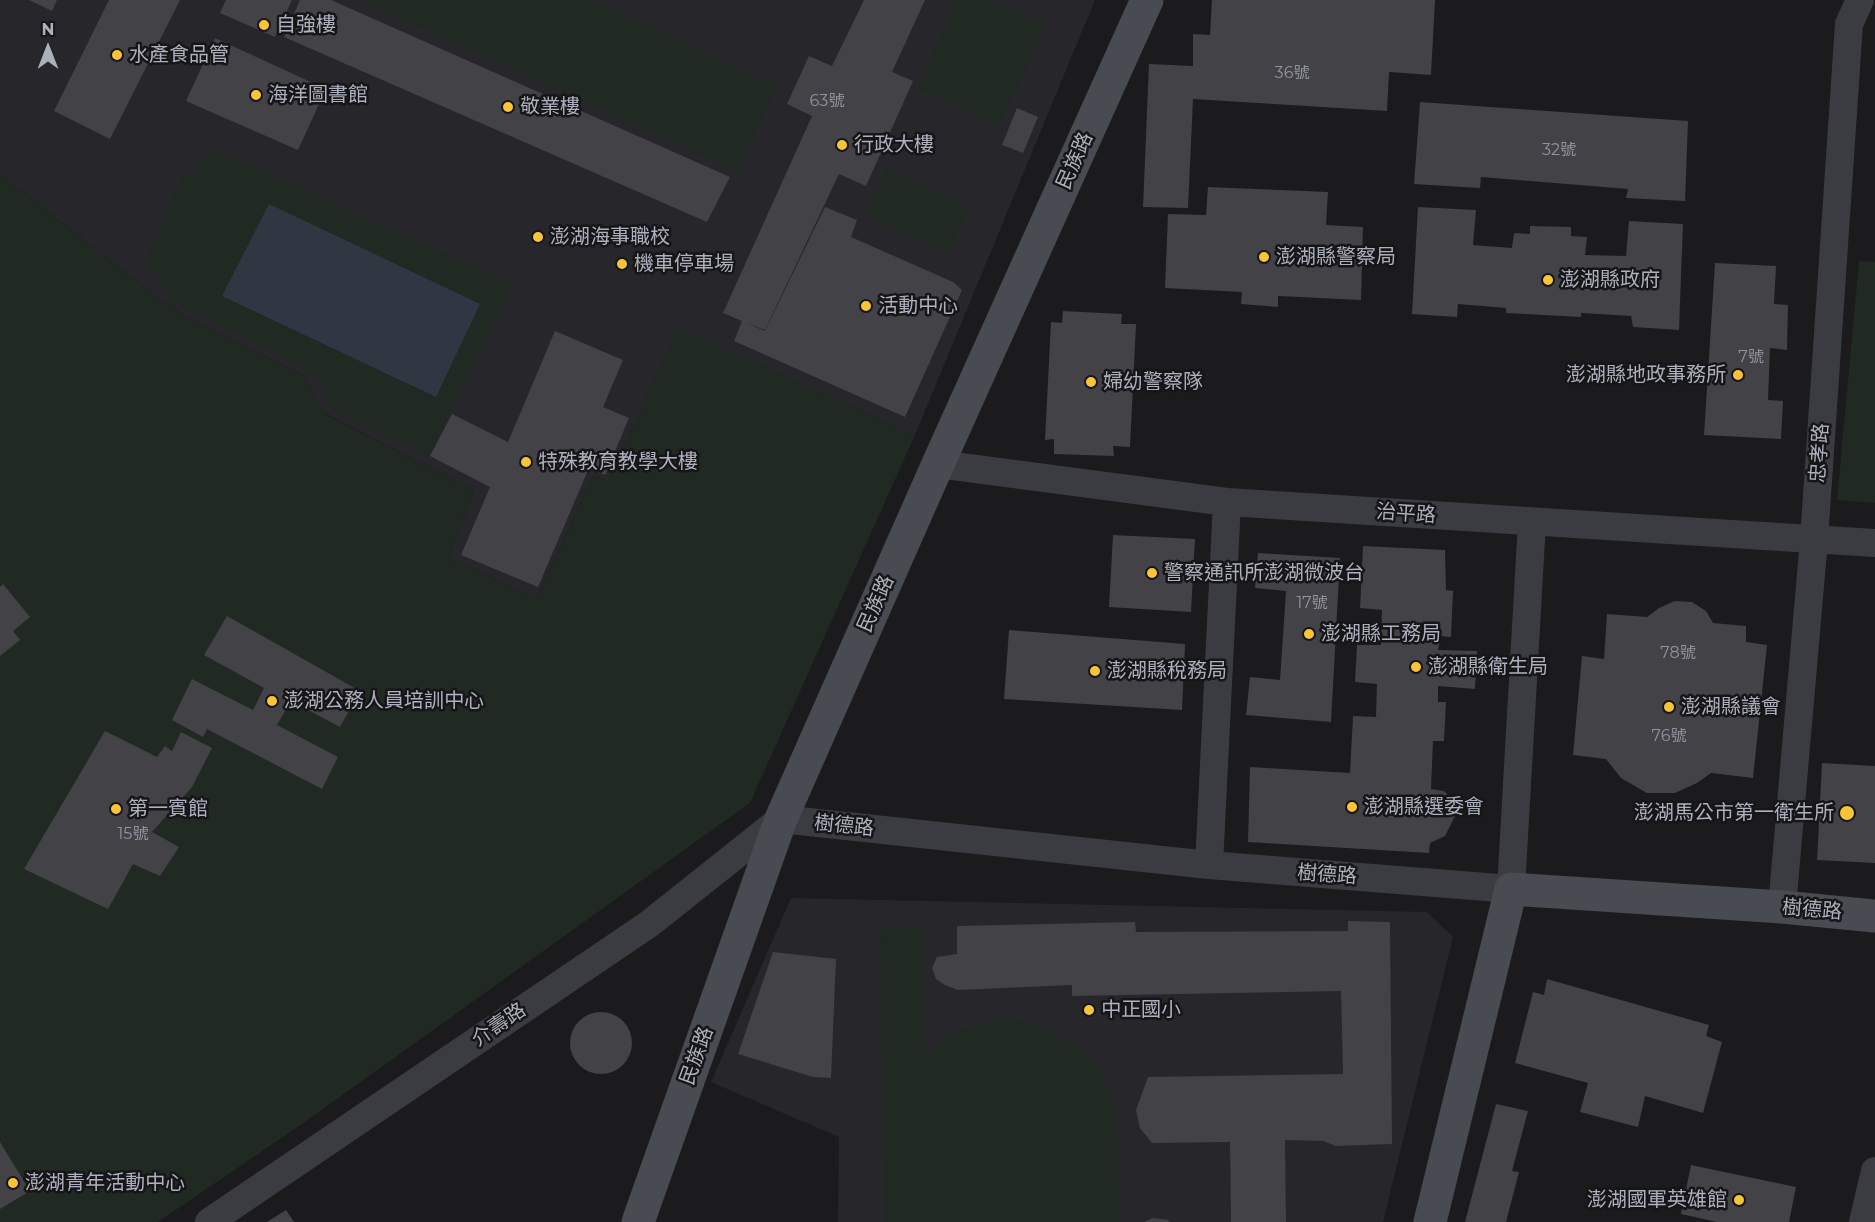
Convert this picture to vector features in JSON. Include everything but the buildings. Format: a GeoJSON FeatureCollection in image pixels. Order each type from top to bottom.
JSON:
{"type":"FeatureCollection","features":[{"type":"Feature","properties":{"kind":"street","name":"民族路"},"geometry":{"type":"LineString","coordinates":[[638,1222],[781,819],[1147,0]]}},
{"type":"Feature","properties":{"kind":"street","name":"忠孝路"},"geometry":{"type":"LineString","coordinates":[[1782,907],[1814,540],[1849,24],[1860,0]]}},
{"type":"Feature","properties":{"kind":"street","name":"治平路"},"geometry":{"type":"LineString","coordinates":[[938,464],[1227,502],[1875,543]]}},
{"type":"Feature","properties":{"kind":"street"},"geometry":{"type":"LineString","coordinates":[[1209,865],[1227,502]]}},
{"type":"Feature","properties":{"kind":"street"},"geometry":{"type":"LineString","coordinates":[[1430,1222],[1511,889],[1532,522]]}},
{"type":"Feature","properties":{"kind":"street","name":"樹德路"},"geometry":{"type":"LineString","coordinates":[[781,819],[1209,865],[1511,889],[1782,907],[1875,916]]}},
{"type":"Feature","properties":{"kind":"street","name":"介壽路"},"geometry":{"type":"LineString","coordinates":[[209,1222],[649,924],[781,819]]}},
{"type":"Feature","properties":{"kind":"street"},"geometry":{"type":"LineString","coordinates":[[1863,1222],[1875,1171]]}},
{"type":"Feature","properties":{"kind":"shaded area","name":"澎湖海事職校"},"geometry":{"type":"Polygon","coordinates":[[[0,0],[1095,0],[915,435],[678,328],[609,481],[593,476],[537,598],[448,558],[474,491],[322,412],[304,376],[201,325],[159,299],[0,174],[0,0]]]}},
{"type":"Feature","properties":{"kind":"shaded area"},"geometry":{"type":"Polygon","coordinates":[[[361,0],[591,0],[777,86],[737,171],[361,0]]]}},
{"type":"Feature","properties":{"kind":"shaded area"},"geometry":{"type":"Polygon","coordinates":[[[957,0],[989,0],[1046,25],[999,126],[918,88],[957,0]]]}},
{"type":"Feature","properties":{"kind":"shaded area"},"geometry":{"type":"Polygon","coordinates":[[[213,149],[512,284],[428,455],[331,409],[324,387],[306,370],[172,300],[145,261],[185,171],[195,175],[201,159],[213,149]]]}},
{"type":"Feature","properties":{"kind":"shaded area"},"geometry":{"type":"Polygon","coordinates":[[[887,169],[969,206],[948,253],[866,216],[887,169]]]}},
{"type":"Feature","properties":{"kind":"shaded area"},"geometry":{"type":"Polygon","coordinates":[[[0,174],[159,299],[201,325],[304,376],[323,413],[474,491],[448,558],[537,598],[593,476],[609,481],[678,327],[915,435],[750,803],[302,1124],[158,1222],[0,1222],[0,174]]]}},
{"type":"Feature","properties":{"kind":"shaded area"},"geometry":{"type":"Polygon","coordinates":[[[269,204],[480,304],[436,397],[222,296],[269,204]]]}},
{"type":"Feature","properties":{"kind":"shaded area"},"geometry":{"type":"Polygon","coordinates":[[[1859,261],[1875,262],[1875,503],[1837,500],[1859,261]]]}},
{"type":"Feature","properties":{"kind":"shaded area","name":"中正國小"},"geometry":{"type":"Polygon","coordinates":[[[791,898],[1427,912],[1453,937],[1383,1222],[838,1222],[839,1137],[711,1082],[791,898]]]}},
{"type":"Feature","properties":{"kind":"shaded area"},"geometry":{"type":"Polygon","coordinates":[[[880,927],[924,927],[925,1055],[959,1031],[980,1023],[1006,1019],[1031,1022],[1059,1036],[1081,1051],[1101,1073],[1116,1103],[1120,1222],[885,1222],[880,927]]]}},
{"type":"Feature","properties":{"kind":"place","name":"自強樓"},"geometry":{"type":"Point","coordinates":[264,25]}},
{"type":"Feature","properties":{"kind":"place","name":"水產食品管"},"geometry":{"type":"Point","coordinates":[117,55]}},
{"type":"Feature","properties":{"kind":"place","name":"海洋圖書館"},"geometry":{"type":"Point","coordinates":[256,95]}},
{"type":"Feature","properties":{"kind":"place","name":"敬業樓"},"geometry":{"type":"Point","coordinates":[508,107]}},
{"type":"Feature","properties":{"kind":"place","name":"行政大樓"},"geometry":{"type":"Point","coordinates":[842,145]}},
{"type":"Feature","properties":{"kind":"place","name":"澎湖海事職校"},"geometry":{"type":"Point","coordinates":[538,237]}},
{"type":"Feature","properties":{"kind":"place","name":"澎湖縣警察局"},"geometry":{"type":"Point","coordinates":[1264,257]}},
{"type":"Feature","properties":{"kind":"place","name":"機車停車場"},"geometry":{"type":"Point","coordinates":[622,264]}},
{"type":"Feature","properties":{"kind":"place","name":"澎湖縣政府"},"geometry":{"type":"Point","coordinates":[1548,280]}},
{"type":"Feature","properties":{"kind":"place","name":"活動中心"},"geometry":{"type":"Point","coordinates":[866,306]}},
{"type":"Feature","properties":{"kind":"place","name":"澎湖縣地政事務所"},"geometry":{"type":"Point","coordinates":[1738,375]}},
{"type":"Feature","properties":{"kind":"place","name":"婦幼警察隊"},"geometry":{"type":"Point","coordinates":[1091,382]}},
{"type":"Feature","properties":{"kind":"place","name":"特殊教育教學大樓"},"geometry":{"type":"Point","coordinates":[526,462]}},
{"type":"Feature","properties":{"kind":"place","name":"警察通訊所澎湖微波台"},"geometry":{"type":"Point","coordinates":[1152,573]}},
{"type":"Feature","properties":{"kind":"place","name":"澎湖縣工務局"},"geometry":{"type":"Point","coordinates":[1309,634]}},
{"type":"Feature","properties":{"kind":"place","name":"澎湖縣衛生局"},"geometry":{"type":"Point","coordinates":[1416,667]}},
{"type":"Feature","properties":{"kind":"place","name":"澎湖縣稅務局"},"geometry":{"type":"Point","coordinates":[1095,671]}},
{"type":"Feature","properties":{"kind":"place","name":"澎湖公務人員培訓中心"},"geometry":{"type":"Point","coordinates":[272,701]}},
{"type":"Feature","properties":{"kind":"place","name":"澎湖縣議會"},"geometry":{"type":"Point","coordinates":[1669,707]}},
{"type":"Feature","properties":{"kind":"place","name":"澎湖縣選委會"},"geometry":{"type":"Point","coordinates":[1352,807]}},
{"type":"Feature","properties":{"kind":"place","name":"第一賓館"},"geometry":{"type":"Point","coordinates":[116,809]}},
{"type":"Feature","properties":{"kind":"place","name":"澎湖馬公市第一衛生所"},"geometry":{"type":"Point","coordinates":[1847,813]}},
{"type":"Feature","properties":{"kind":"place","name":"中正國小"},"geometry":{"type":"Point","coordinates":[1089,1010]}},
{"type":"Feature","properties":{"kind":"place","name":"澎湖青年活動中心"},"geometry":{"type":"Point","coordinates":[13,1183]}},
{"type":"Feature","properties":{"kind":"place","name":"澎湖國軍英雄館"},"geometry":{"type":"Point","coordinates":[1739,1200]}}]}
